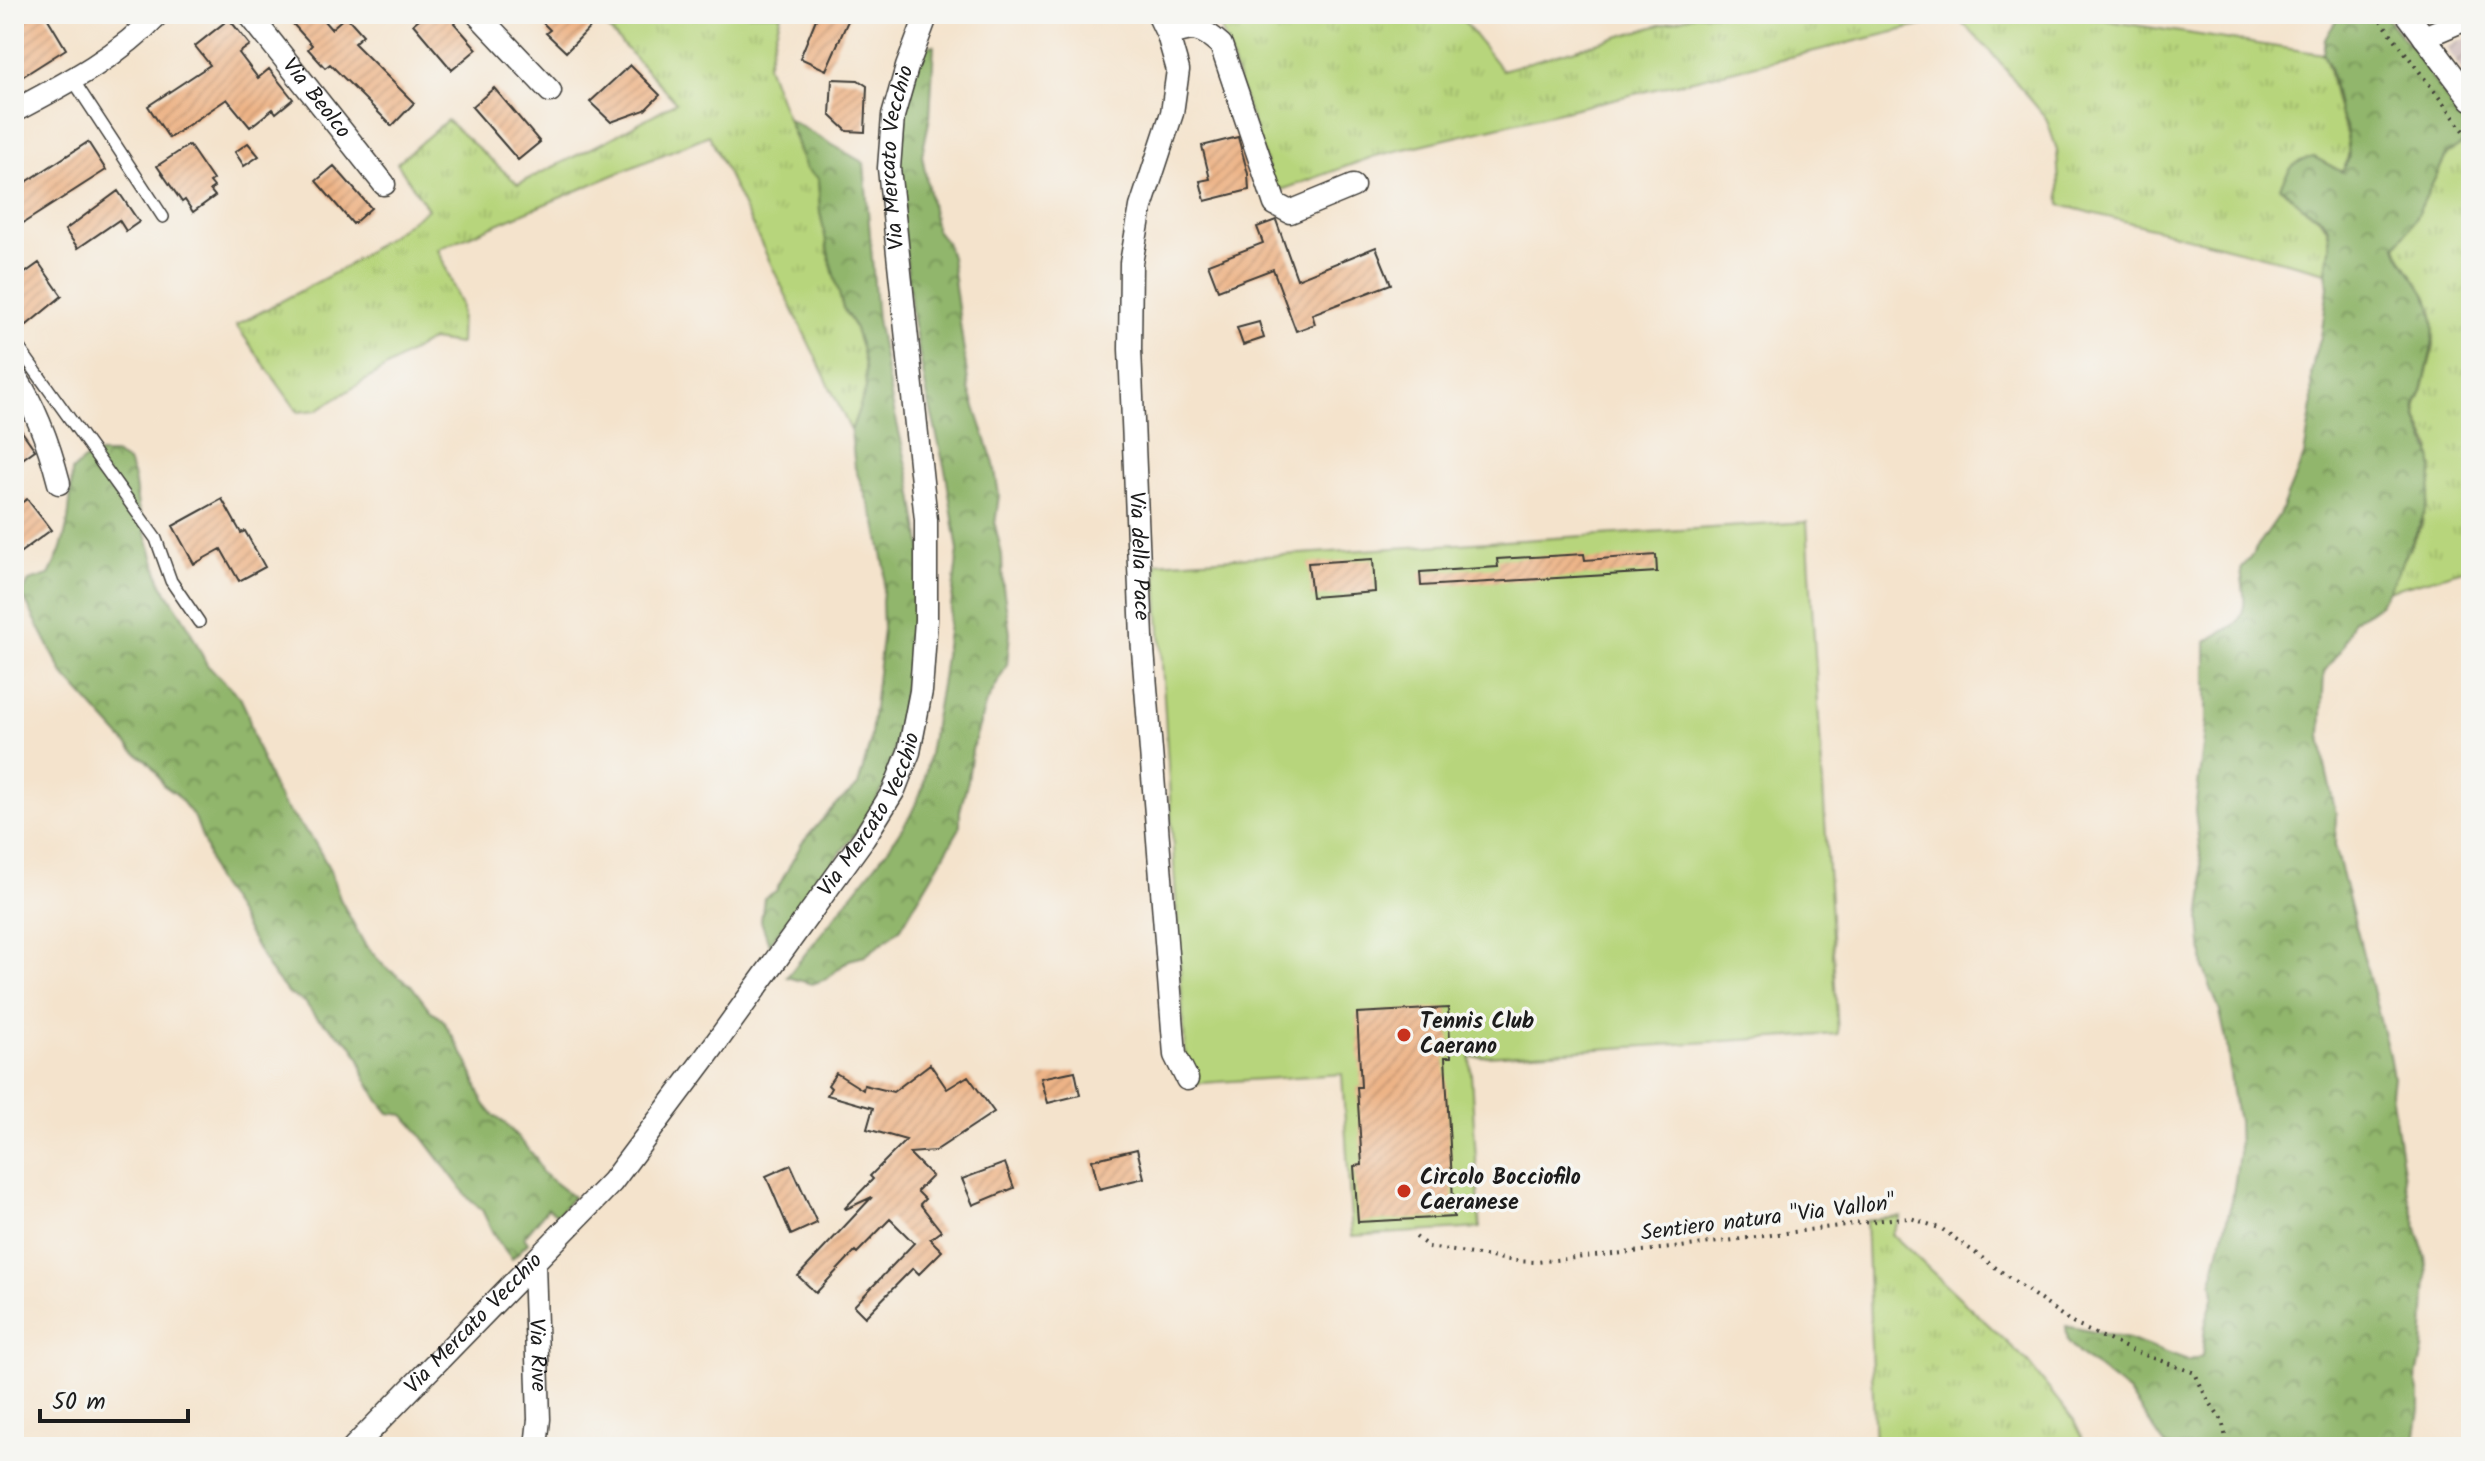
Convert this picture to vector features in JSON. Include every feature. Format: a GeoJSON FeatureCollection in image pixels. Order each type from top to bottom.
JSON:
{"type":"FeatureCollection","features":[{"type":"Feature","properties":{"kind":"street"},"geometry":{"type":"LineString","coordinates":[[14,111],[73,80],[114,53],[158,14]]}},
{"type":"Feature","properties":{"kind":"street","name":"Via Beolco"},"geometry":{"type":"LineString","coordinates":[[249,14],[384,184]]}},
{"type":"Feature","properties":{"kind":"street"},"geometry":{"type":"LineString","coordinates":[[477,14],[550,91]]}},
{"type":"Feature","properties":{"kind":"street","name":"Via Mercato Vecchio"},"geometry":{"type":"LineString","coordinates":[[354,1447],[612,1182],[864,838],[894,790],[909,752],[921,691],[926,620],[926,520],[889,168],[893,116],[927,14]]}},
{"type":"Feature","properties":{"kind":"street","name":"Via della Pace"},"geometry":{"type":"LineString","coordinates":[[1158,14],[1178,70],[1172,113],[1141,207],[1131,263],[1130,349],[1143,653],[1175,1055],[1187,1079]]}},
{"type":"Feature","properties":{"kind":"street"},"geometry":{"type":"LineString","coordinates":[[2407,14],[2471,99]]}},
{"type":"Feature","properties":{"kind":"street"},"geometry":{"type":"LineString","coordinates":[[2424,37],[2471,17]]}},
{"type":"Feature","properties":{"kind":"street"},"geometry":{"type":"LineString","coordinates":[[1168,35],[1189,28],[1207,32],[1221,45],[1275,204],[1290,212],[1353,186]]}},
{"type":"Feature","properties":{"kind":"street"},"geometry":{"type":"LineString","coordinates":[[14,374],[26,393],[48,444],[59,483]]}},
{"type":"Feature","properties":{"kind":"street","name":"Via Rive"},"geometry":{"type":"LineString","coordinates":[[534,1263],[539,1419],[536,1447]]}},
{"type":"Feature","properties":{"kind":"lane"},"geometry":{"type":"LineString","coordinates":[[73,80],[163,217]]}},
{"type":"Feature","properties":{"kind":"lane"},"geometry":{"type":"LineString","coordinates":[[14,341],[156,539],[171,581],[199,622]]}},
{"type":"Feature","properties":{"kind":"path"},"geometry":{"type":"LineString","coordinates":[[2376,14],[2471,140]]}},
{"type":"Feature","properties":{"kind":"path","name":"Sentiero natura \"Via Vallon\""},"geometry":{"type":"LineString","coordinates":[[1416,1237],[1429,1247],[1536,1262],[1911,1218],[1942,1229],[2074,1324],[2131,1350],[2195,1373],[2206,1397],[2222,1420],[2228,1447]]}},
{"type":"Feature","properties":{"kind":"shaded area"},"geometry":{"type":"Polygon","coordinates":[[[2471,36],[2471,84],[2446,47],[2471,36]]]}},
{"type":"Feature","properties":{"kind":"green space"},"geometry":{"type":"Polygon","coordinates":[[[594,14],[781,14],[767,65],[806,169],[818,178],[820,212],[843,308],[854,326],[865,366],[866,389],[851,431],[709,135],[438,249],[461,305],[460,344],[431,340],[317,410],[298,412],[236,325],[344,268],[428,209],[397,163],[447,120],[518,184],[676,102],[594,14]]]}},
{"type":"Feature","properties":{"kind":"green space"},"geometry":{"type":"Polygon","coordinates":[[[1175,14],[1458,14],[1502,70],[1698,14],[2063,14],[2323,54],[2347,134],[2347,162],[2342,172],[2314,157],[2304,208],[2326,227],[2329,242],[2326,272],[2060,205],[2057,150],[2046,118],[1957,17],[1375,156],[1276,192],[1220,25],[1182,22],[1175,14]]]}},
{"type":"Feature","properties":{"kind":"green space"},"geometry":{"type":"Polygon","coordinates":[[[2340,14],[2383,14],[2414,51],[2471,136],[2447,154],[2414,221],[2396,246],[2427,297],[2433,315],[2431,352],[2416,404],[2417,418],[2432,463],[2427,506],[2417,533],[2384,597],[2373,609],[2353,620],[2343,647],[2324,672],[2321,735],[2336,814],[2335,845],[2389,1055],[2393,1077],[2391,1092],[2405,1184],[2425,1257],[2423,1350],[2416,1379],[2420,1410],[2414,1447],[2166,1447],[2129,1393],[2078,1353],[2068,1341],[2066,1326],[2128,1339],[2188,1361],[2202,1356],[2205,1326],[2214,1295],[2212,1278],[2232,1200],[2239,1154],[2238,1121],[2227,1044],[2220,1012],[2204,969],[2200,919],[2204,889],[2195,810],[2206,722],[2206,642],[2236,624],[2240,618],[2244,602],[2241,570],[2279,515],[2304,456],[2312,406],[2311,375],[2321,337],[2328,287],[2326,272],[2330,242],[2328,227],[2318,215],[2304,208],[2280,187],[2296,163],[2314,157],[2342,172],[2349,158],[2346,126],[2339,112],[2330,67],[2323,54],[2325,39],[2340,14]]]}},
{"type":"Feature","properties":{"kind":"green space"},"geometry":{"type":"Polygon","coordinates":[[[934,45],[930,117],[922,155],[936,230],[946,242],[951,257],[969,389],[994,464],[999,495],[995,525],[1002,555],[1010,633],[1007,665],[985,706],[972,750],[960,811],[960,828],[901,928],[865,956],[849,960],[826,979],[812,984],[787,977],[888,849],[910,816],[923,788],[942,679],[958,551],[946,474],[912,315],[900,197],[898,126],[923,48],[934,45]]]}},
{"type":"Feature","properties":{"kind":"green space"},"geometry":{"type":"Polygon","coordinates":[[[788,119],[864,163],[877,319],[922,551],[907,674],[889,778],[859,829],[769,944],[761,921],[764,898],[776,891],[802,843],[834,806],[858,786],[870,743],[883,629],[885,568],[876,523],[855,468],[851,431],[866,389],[862,351],[854,326],[843,308],[830,261],[820,212],[818,178],[806,169],[788,119]]]}},
{"type":"Feature","properties":{"kind":"green space"},"geometry":{"type":"Polygon","coordinates":[[[2471,138],[2471,568],[2387,591],[2422,525],[2431,448],[2418,419],[2416,404],[2434,345],[2433,313],[2420,286],[2400,260],[2396,246],[2414,221],[2447,153],[2471,138]]]}},
{"type":"Feature","properties":{"kind":"green space"},"geometry":{"type":"Polygon","coordinates":[[[99,454],[114,454],[128,462],[161,583],[186,622],[207,665],[240,697],[275,791],[314,841],[365,945],[385,967],[411,985],[430,1010],[443,1020],[467,1061],[484,1104],[536,1158],[542,1173],[573,1197],[557,1215],[548,1208],[524,1237],[528,1243],[512,1259],[495,1237],[482,1210],[470,1200],[414,1126],[404,1115],[389,1113],[379,1101],[352,1045],[314,1015],[305,1002],[289,994],[270,971],[214,878],[195,818],[176,794],[163,785],[146,760],[133,751],[63,674],[22,594],[29,581],[49,575],[56,562],[67,524],[72,471],[84,460],[99,454]]]}},
{"type":"Feature","properties":{"kind":"green space"},"geometry":{"type":"Polygon","coordinates":[[[1807,522],[1838,1034],[1470,1057],[1480,1228],[1352,1236],[1342,1074],[1187,1084],[1156,563],[1807,522]]]}},
{"type":"Feature","properties":{"kind":"green space"},"geometry":{"type":"Polygon","coordinates":[[[1901,1217],[1892,1234],[2026,1360],[2074,1421],[2086,1447],[1875,1447],[1866,1220],[1901,1217]]]}},
{"type":"Feature","properties":{"kind":"building"},"geometry":{"type":"Polygon","coordinates":[[[14,14],[45,14],[66,49],[14,82],[14,14]]]}},
{"type":"Feature","properties":{"kind":"building"},"geometry":{"type":"Polygon","coordinates":[[[284,14],[318,14],[331,29],[346,16],[363,35],[354,43],[414,103],[392,126],[330,64],[325,68],[308,49],[312,45],[284,14]]]}},
{"type":"Feature","properties":{"kind":"building"},"geometry":{"type":"Polygon","coordinates":[[[425,14],[463,14],[454,23],[477,49],[452,70],[413,24],[425,14]]]}},
{"type":"Feature","properties":{"kind":"building"},"geometry":{"type":"Polygon","coordinates":[[[534,14],[603,14],[566,52],[546,33],[550,30],[534,14]]]}},
{"type":"Feature","properties":{"kind":"building"},"geometry":{"type":"Polygon","coordinates":[[[818,14],[851,14],[826,70],[800,58],[818,14]]]}},
{"type":"Feature","properties":{"kind":"building"},"geometry":{"type":"Polygon","coordinates":[[[229,19],[250,45],[239,53],[258,78],[269,69],[293,99],[276,113],[273,109],[250,127],[227,99],[169,138],[148,106],[210,65],[195,46],[229,19]]]}},
{"type":"Feature","properties":{"kind":"building"},"geometry":{"type":"Polygon","coordinates":[[[630,65],[660,95],[645,110],[611,122],[590,102],[630,65]]]}},
{"type":"Feature","properties":{"kind":"building"},"geometry":{"type":"Polygon","coordinates":[[[832,79],[858,80],[867,86],[865,132],[847,131],[830,115],[832,79]]]}},
{"type":"Feature","properties":{"kind":"building"},"geometry":{"type":"Polygon","coordinates":[[[494,88],[540,142],[518,160],[472,107],[494,88]]]}},
{"type":"Feature","properties":{"kind":"building"},"geometry":{"type":"Polygon","coordinates":[[[1238,137],[1249,190],[1205,201],[1200,181],[1210,179],[1202,146],[1238,137]]]}},
{"type":"Feature","properties":{"kind":"building"},"geometry":{"type":"Polygon","coordinates":[[[88,142],[106,170],[14,229],[14,190],[88,142]]]}},
{"type":"Feature","properties":{"kind":"building"},"geometry":{"type":"Polygon","coordinates":[[[248,143],[259,156],[244,166],[235,152],[248,143]]]}},
{"type":"Feature","properties":{"kind":"building"},"geometry":{"type":"Polygon","coordinates":[[[189,145],[213,180],[210,182],[214,187],[210,190],[215,196],[193,212],[185,200],[182,202],[157,166],[189,145]]]}},
{"type":"Feature","properties":{"kind":"building"},"geometry":{"type":"Polygon","coordinates":[[[334,166],[371,208],[353,224],[316,181],[334,166]]]}},
{"type":"Feature","properties":{"kind":"building"},"geometry":{"type":"Polygon","coordinates":[[[118,191],[139,222],[126,231],[119,220],[78,248],[65,230],[118,191]]]}},
{"type":"Feature","properties":{"kind":"building"},"geometry":{"type":"Polygon","coordinates":[[[1276,220],[1297,279],[1376,247],[1391,284],[1312,314],[1315,324],[1296,331],[1273,269],[1218,290],[1208,264],[1263,243],[1257,227],[1276,220]]]}},
{"type":"Feature","properties":{"kind":"building"},"geometry":{"type":"Polygon","coordinates":[[[39,263],[62,296],[22,329],[14,318],[14,281],[39,263]]]}},
{"type":"Feature","properties":{"kind":"building"},"geometry":{"type":"Polygon","coordinates":[[[1259,322],[1264,338],[1243,345],[1237,328],[1259,322]]]}},
{"type":"Feature","properties":{"kind":"building"},"geometry":{"type":"Polygon","coordinates":[[[14,420],[35,450],[14,465],[14,420]]]}},
{"type":"Feature","properties":{"kind":"building"},"geometry":{"type":"Polygon","coordinates":[[[27,499],[51,530],[14,557],[14,508],[27,499]]]}},
{"type":"Feature","properties":{"kind":"building"},"geometry":{"type":"Polygon","coordinates":[[[222,499],[265,567],[239,581],[221,549],[194,564],[173,526],[222,499]]]}},
{"type":"Feature","properties":{"kind":"building"},"geometry":{"type":"Polygon","coordinates":[[[1584,554],[1585,560],[1656,555],[1657,572],[1421,586],[1420,572],[1498,567],[1497,559],[1584,554]]]}},
{"type":"Feature","properties":{"kind":"building"},"geometry":{"type":"Polygon","coordinates":[[[1373,559],[1375,592],[1312,597],[1308,563],[1373,559]]]}},
{"type":"Feature","properties":{"kind":"building"},"geometry":{"type":"Polygon","coordinates":[[[1448,1008],[1451,1057],[1445,1057],[1454,1217],[1358,1222],[1354,1166],[1362,1165],[1357,1087],[1361,1087],[1357,1013],[1448,1008]]]}},
{"type":"Feature","properties":{"kind":"building"},"geometry":{"type":"Polygon","coordinates":[[[930,1064],[947,1089],[968,1076],[994,1112],[935,1151],[909,1153],[932,1176],[917,1191],[925,1199],[920,1204],[941,1231],[930,1239],[942,1251],[919,1274],[913,1268],[865,1317],[854,1306],[914,1243],[890,1219],[816,1293],[798,1276],[872,1197],[845,1208],[873,1179],[870,1176],[906,1140],[867,1129],[873,1108],[827,1095],[831,1088],[828,1085],[836,1073],[863,1090],[864,1085],[893,1092],[930,1064]]]}},
{"type":"Feature","properties":{"kind":"building"},"geometry":{"type":"Polygon","coordinates":[[[1075,1071],[1080,1095],[1048,1103],[1041,1078],[1075,1071]]]}},
{"type":"Feature","properties":{"kind":"building"},"geometry":{"type":"Polygon","coordinates":[[[1137,1149],[1144,1178],[1099,1189],[1092,1160],[1137,1149]]]}},
{"type":"Feature","properties":{"kind":"building"},"geometry":{"type":"Polygon","coordinates":[[[1005,1163],[1014,1188],[973,1205],[962,1179],[1005,1163]]]}},
{"type":"Feature","properties":{"kind":"building"},"geometry":{"type":"Polygon","coordinates":[[[791,1165],[817,1223],[791,1235],[766,1176],[791,1165]]]}},
{"type":"Feature","properties":{"kind":"place","name":"Tennis Club Caerano"},"geometry":{"type":"Point","coordinates":[1404,1035]}},
{"type":"Feature","properties":{"kind":"place","name":"Circolo Bocciofilo Caeranese"},"geometry":{"type":"Point","coordinates":[1404,1191]}}]}
